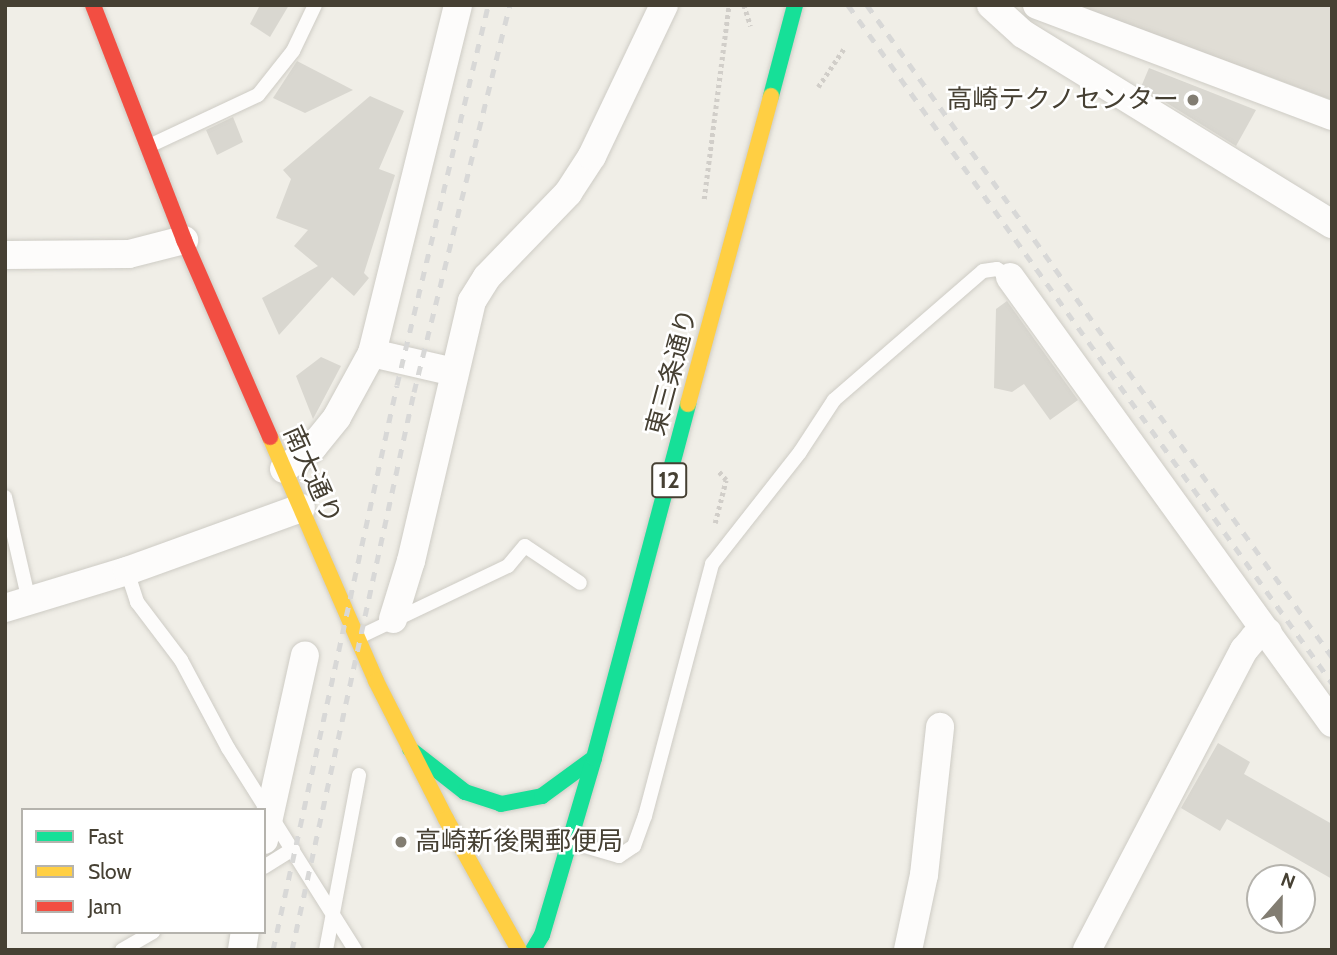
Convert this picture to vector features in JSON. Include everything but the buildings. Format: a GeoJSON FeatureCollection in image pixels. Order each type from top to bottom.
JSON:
{"type":"FeatureCollection","features":[{"type":"Feature","properties":{"kind":"main road","name":"南大通り"},"geometry":{"type":"LineString","coordinates":[[93,5],[184,240],[358,638],[410,749],[483,889],[519,950]]}},
{"type":"Feature","properties":{"kind":"main road","name":"東三条通り"},"geometry":{"type":"LineString","coordinates":[[533,950],[542,935],[594,758],[795,6]]}},
{"type":"Feature","properties":{"kind":"main road"},"geometry":{"type":"LineString","coordinates":[[410,749],[465,792],[483,801],[501,804],[542,796],[594,758]]}},
{"type":"Feature","properties":{"kind":"street"},"geometry":{"type":"LineString","coordinates":[[284,470],[313,447],[337,416],[372,353],[458,5]]}},
{"type":"Feature","properties":{"kind":"street"},"geometry":{"type":"LineString","coordinates":[[393,619],[408,573],[472,301],[487,276],[568,193],[592,156],[664,5]]}},
{"type":"Feature","properties":{"kind":"street"},"geometry":{"type":"LineString","coordinates":[[991,5],[1023,34],[1332,224]]}},
{"type":"Feature","properties":{"kind":"street"},"geometry":{"type":"LineString","coordinates":[[1037,5],[1332,116]]}},
{"type":"Feature","properties":{"kind":"street"},"geometry":{"type":"LineString","coordinates":[[5,254],[130,254],[184,240]]}},
{"type":"Feature","properties":{"kind":"street"},"geometry":{"type":"LineString","coordinates":[[1010,276],[1332,723]]}},
{"type":"Feature","properties":{"kind":"street"},"geometry":{"type":"LineString","coordinates":[[372,353],[454,372]]}},
{"type":"Feature","properties":{"kind":"street"},"geometry":{"type":"LineString","coordinates":[[17,604],[127,571],[301,508]]}},
{"type":"Feature","properties":{"kind":"street"},"geometry":{"type":"LineString","coordinates":[[1087,950],[1244,650],[1254,638],[1268,632]]}},
{"type":"Feature","properties":{"kind":"street"},"geometry":{"type":"LineString","coordinates":[[266,832],[305,655]]}},
{"type":"Feature","properties":{"kind":"street"},"geometry":{"type":"LineString","coordinates":[[908,950],[924,875],[940,727]]}},
{"type":"Feature","properties":{"kind":"lane"},"geometry":{"type":"LineString","coordinates":[[148,147],[258,94],[274,79],[293,51],[315,5]]}},
{"type":"Feature","properties":{"kind":"lane"},"geometry":{"type":"LineString","coordinates":[[570,841],[619,856],[634,846],[645,816],[712,564],[800,452],[834,400],[983,271],[997,269],[1010,276]]}},
{"type":"Feature","properties":{"kind":"lane"},"geometry":{"type":"LineString","coordinates":[[5,497],[17,604]]}},
{"type":"Feature","properties":{"kind":"lane"},"geometry":{"type":"LineString","coordinates":[[358,638],[508,566],[525,546],[580,583]]}},
{"type":"Feature","properties":{"kind":"lane"},"geometry":{"type":"LineString","coordinates":[[127,571],[138,602],[181,660],[228,748],[271,811],[355,950]]}},
{"type":"Feature","properties":{"kind":"lane"},"geometry":{"type":"LineString","coordinates":[[326,950],[359,775]]}},
{"type":"Feature","properties":{"kind":"lane"},"geometry":{"type":"LineString","coordinates":[[266,866],[293,849]]}},
{"type":"Feature","properties":{"kind":"lane"},"geometry":{"type":"LineString","coordinates":[[122,950],[150,934]]}},
{"type":"Feature","properties":{"kind":"path"},"geometry":{"type":"LineString","coordinates":[[704,198],[729,5]]}},
{"type":"Feature","properties":{"kind":"path"},"geometry":{"type":"LineString","coordinates":[[744,5],[751,26]]}},
{"type":"Feature","properties":{"kind":"path"},"geometry":{"type":"LineString","coordinates":[[818,87],[845,47]]}},
{"type":"Feature","properties":{"kind":"shaded area"},"geometry":{"type":"Polygon","coordinates":[[[1075,5],[1332,5],[1332,100],[1075,5]]]}},
{"type":"Feature","properties":{"kind":"railway"},"geometry":{"type":"LineString","coordinates":[[273,950],[397,385],[488,5]]}},
{"type":"Feature","properties":{"kind":"railway"},"geometry":{"type":"LineString","coordinates":[[292,950],[414,392],[510,5]]}},
{"type":"Feature","properties":{"kind":"railway"},"geometry":{"type":"LineString","coordinates":[[848,5],[1332,683]]}},
{"type":"Feature","properties":{"kind":"railway"},"geometry":{"type":"LineString","coordinates":[[867,5],[1332,657]]}},
{"type":"Feature","properties":{"kind":"traffic: fast"},"geometry":{"type":"LineString","coordinates":[[771,96],[795,5]]}},
{"type":"Feature","properties":{"kind":"traffic: fast"},"geometry":{"type":"LineString","coordinates":[[533,950],[542,935],[594,758],[688,404]]}},
{"type":"Feature","properties":{"kind":"traffic: fast"},"geometry":{"type":"LineString","coordinates":[[410,749],[465,792],[501,804],[542,796],[594,758]]}},
{"type":"Feature","properties":{"kind":"traffic: slow"},"geometry":{"type":"LineString","coordinates":[[688,404],[771,96]]}},
{"type":"Feature","properties":{"kind":"traffic: slow"},"geometry":{"type":"LineString","coordinates":[[270,437],[376,681],[446,819],[519,950]]}},
{"type":"Feature","properties":{"kind":"traffic: jam"},"geometry":{"type":"LineString","coordinates":[[93,5],[184,240],[270,437]]}},
{"type":"Feature","properties":{"kind":"place","name":"高崎テクノセンター"},"geometry":{"type":"Point","coordinates":[1193,100]}},
{"type":"Feature","properties":{"kind":"place","name":"高崎新後閑郵便局"},"geometry":{"type":"Point","coordinates":[401,842]}}]}
